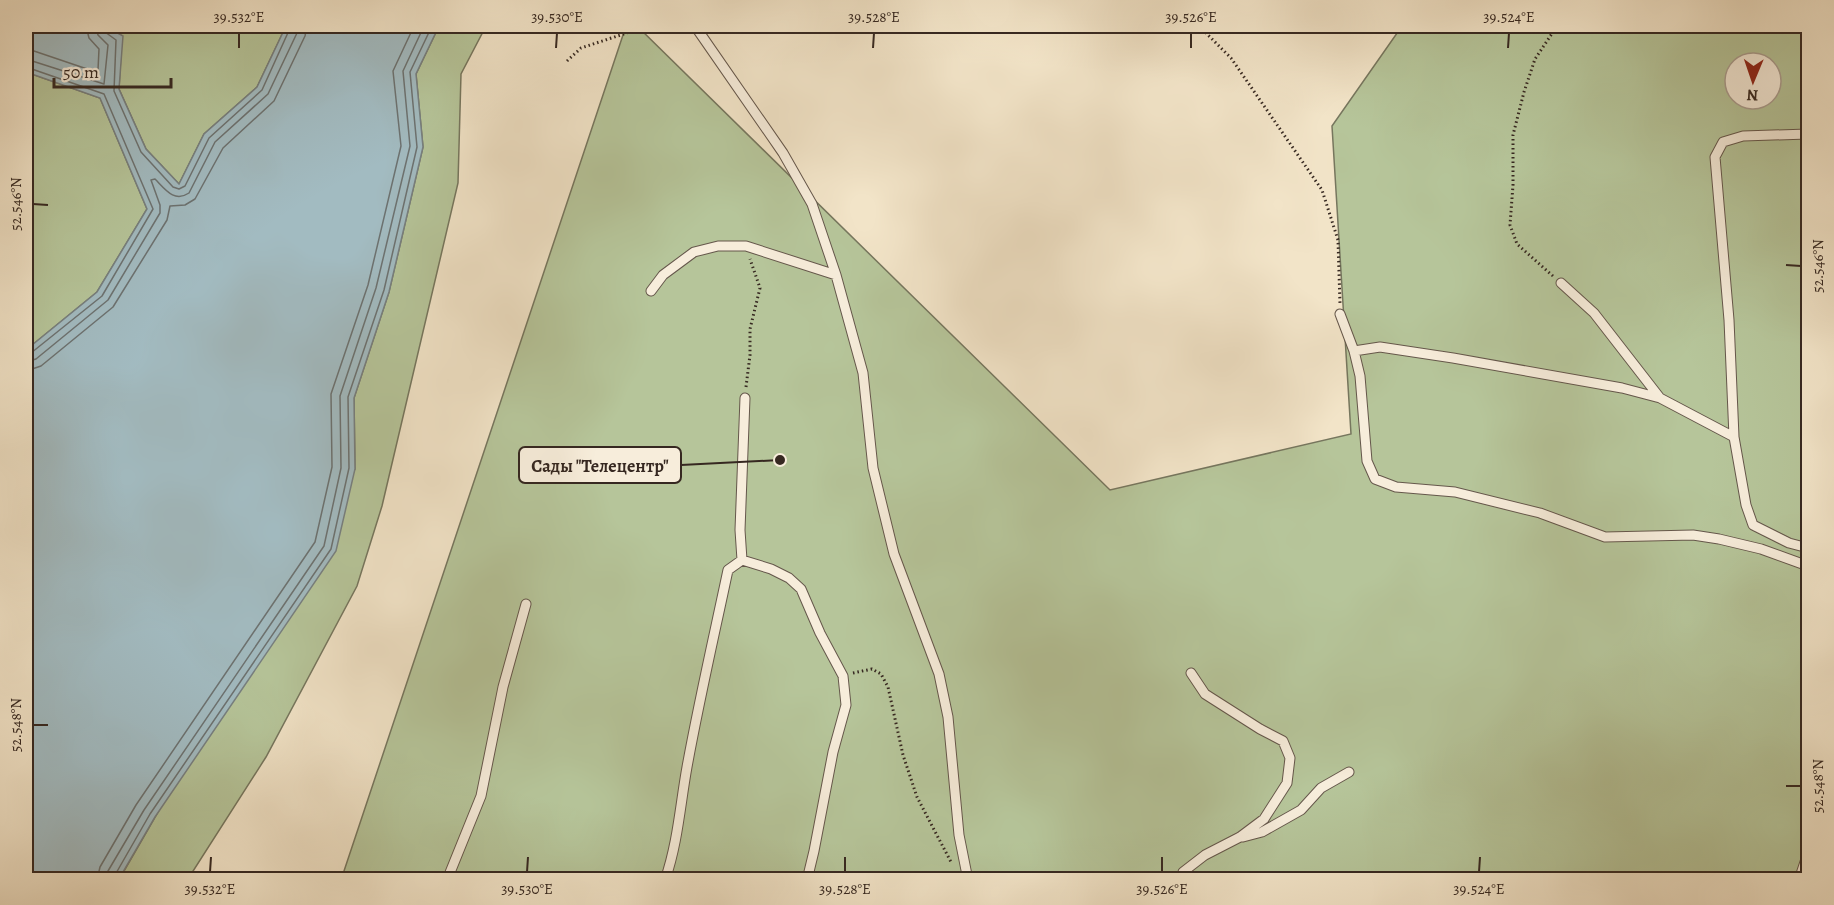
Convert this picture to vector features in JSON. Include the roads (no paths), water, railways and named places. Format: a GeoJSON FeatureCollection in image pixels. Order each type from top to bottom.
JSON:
{"type":"FeatureCollection","features":[{"type":"Feature","properties":{"kind":"lane"},"geometry":{"type":"LineString","coordinates":[[695,26],[783,153],[812,204],[836,275],[863,373],[873,468],[894,555],[939,674],[948,717],[959,836],[968,879]]}},
{"type":"Feature","properties":{"kind":"lane"},"geometry":{"type":"LineString","coordinates":[[1809,134],[1743,136],[1723,142],[1715,157],[1729,320],[1734,437],[1746,505],[1754,525],[1789,543],[1809,548]]}},
{"type":"Feature","properties":{"kind":"lane"},"geometry":{"type":"LineString","coordinates":[[651,291],[663,275],[694,252],[718,246],[746,246],[836,275]]}},
{"type":"Feature","properties":{"kind":"lane"},"geometry":{"type":"LineString","coordinates":[[1561,283],[1594,313],[1660,398]]}},
{"type":"Feature","properties":{"kind":"lane"},"geometry":{"type":"LineString","coordinates":[[1340,314],[1354,351],[1360,376],[1366,461],[1375,479],[1396,488],[1455,492],[1540,513],[1605,537],[1694,535],[1719,538],[1761,549],[1809,566]]}},
{"type":"Feature","properties":{"kind":"lane"},"geometry":{"type":"LineString","coordinates":[[1354,351],[1380,347],[1622,388],[1660,398],[1734,437]]}},
{"type":"Feature","properties":{"kind":"lane"},"geometry":{"type":"LineString","coordinates":[[742,560],[740,530],[746,398]]}},
{"type":"Feature","properties":{"kind":"lane"},"geometry":{"type":"LineString","coordinates":[[742,560],[771,569],[789,578],[801,589],[820,633],[843,676],[846,705],[833,752],[807,879]]}},
{"type":"Feature","properties":{"kind":"lane"},"geometry":{"type":"LineString","coordinates":[[665,879],[674,853],[696,718],[728,570],[742,560]]}},
{"type":"Feature","properties":{"kind":"lane"},"geometry":{"type":"LineString","coordinates":[[447,879],[481,796],[503,687],[526,604]]}},
{"type":"Feature","properties":{"kind":"lane"},"geometry":{"type":"LineString","coordinates":[[1182,879],[1183,872],[1205,855],[1240,837],[1264,819],[1287,783],[1290,758],[1283,741],[1205,694],[1191,673]]}},
{"type":"Feature","properties":{"kind":"lane"},"geometry":{"type":"LineString","coordinates":[[1240,837],[1262,832],[1301,810],[1321,788],[1349,772]]}},
{"type":"Feature","properties":{"kind":"lane"},"geometry":{"type":"LineString","coordinates":[[1799,879],[1809,853]]}},
{"type":"Feature","properties":{"kind":"water"},"geometry":{"type":"Polygon","coordinates":[[[26,26],[105,26],[123,36],[119,89],[146,149],[179,184],[204,134],[257,87],[286,26],[439,26],[416,74],[423,147],[389,292],[354,398],[355,469],[336,551],[155,817],[119,879],[26,879],[26,350],[97,292],[147,209],[100,98],[26,72],[26,26]]]}},
{"type":"Feature","properties":{"kind":"place","name":"Сады \"Телецентр\""},"geometry":{"type":"Point","coordinates":[780,460]}}]}
